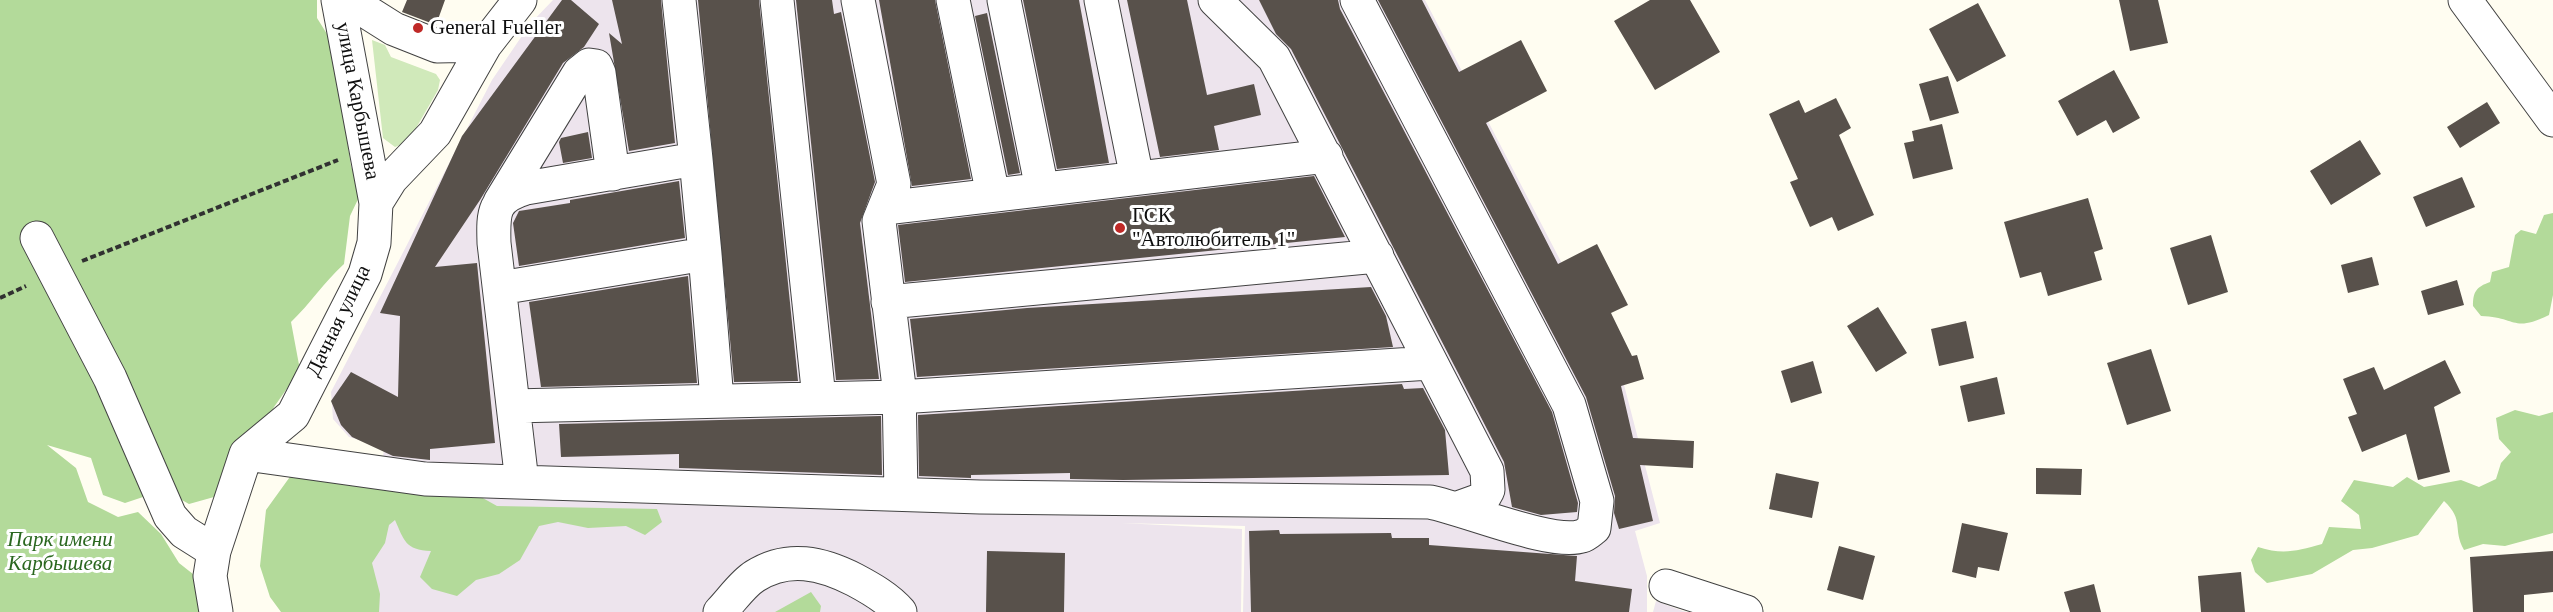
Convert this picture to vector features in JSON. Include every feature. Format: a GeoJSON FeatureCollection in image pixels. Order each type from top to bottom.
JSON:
{"type":"FeatureCollection","features":[{"type":"Feature","properties":{"kind":"street","name":"улица Карбышева"},"geometry":{"type":"LineString","coordinates":[[338,0],[376,203]]}},
{"type":"Feature","properties":{"kind":"street"},"geometry":{"type":"LineString","coordinates":[[348,0],[394,29],[437,46],[485,45]]}},
{"type":"Feature","properties":{"kind":"street","name":"Дачная улица"},"geometry":{"type":"LineString","coordinates":[[246,454],[293,415],[365,274],[374,243],[376,203],[391,179],[435,133],[485,45],[520,0]]}},
{"type":"Feature","properties":{"kind":"street"},"geometry":{"type":"LineString","coordinates":[[679,0],[696,159],[717,400]]}},
{"type":"Feature","properties":{"kind":"street"},"geometry":{"type":"LineString","coordinates":[[777,0],[819,398]]}},
{"type":"Feature","properties":{"kind":"street"},"geometry":{"type":"LineString","coordinates":[[858,0],[894,184],[879,221],[899,397],[901,494]]}},
{"type":"Feature","properties":{"kind":"street"},"geometry":{"type":"LineString","coordinates":[[953,0],[993,195]]}},
{"type":"Feature","properties":{"kind":"street"},"geometry":{"type":"LineString","coordinates":[[1004,0],[1042,189]]}},
{"type":"Feature","properties":{"kind":"street"},"geometry":{"type":"LineString","coordinates":[[1101,0],[1137,178]]}},
{"type":"Feature","properties":{"kind":"street"},"geometry":{"type":"LineString","coordinates":[[1215,0],[1274,58],[1487,471],[1488,490],[1483,499],[1458,508]]}},
{"type":"Feature","properties":{"kind":"street"},"geometry":{"type":"LineString","coordinates":[[216,612],[210,576],[214,551],[246,454],[424,479],[901,494],[1418,502],[1458,508],[1532,532],[1557,537],[1581,536],[1594,528],[1597,501],[1569,405],[1357,0]]}},
{"type":"Feature","properties":{"kind":"street"},"geometry":{"type":"LineString","coordinates":[[2465,0],[2553,120]]}},
{"type":"Feature","properties":{"kind":"street"},"geometry":{"type":"LineString","coordinates":[[522,482],[493,222],[497,207],[579,73],[589,65],[596,66],[599,74],[614,174]]}},
{"type":"Feature","properties":{"kind":"street"},"geometry":{"type":"LineString","coordinates":[[885,208],[1326,156]]}},
{"type":"Feature","properties":{"kind":"street"},"geometry":{"type":"LineString","coordinates":[[497,207],[508,193],[526,188],[696,159]]}},
{"type":"Feature","properties":{"kind":"street"},"geometry":{"type":"LineString","coordinates":[[37,238],[110,378],[170,516],[184,532],[214,551]]}},
{"type":"Feature","properties":{"kind":"street"},"geometry":{"type":"LineString","coordinates":[[500,288],[705,254]]}},
{"type":"Feature","properties":{"kind":"street"},"geometry":{"type":"LineString","coordinates":[[888,302],[1377,256]]}},
{"type":"Feature","properties":{"kind":"street"},"geometry":{"type":"LineString","coordinates":[[513,406],[899,397],[1430,363]]}},
{"type":"Feature","properties":{"kind":"street"},"geometry":{"type":"LineString","coordinates":[[720,612],[754,577],[778,565],[810,563],[838,572],[870,588],[900,612]]}},
{"type":"Feature","properties":{"kind":"street"},"geometry":{"type":"LineString","coordinates":[[1666,586],[1746,612]]}},
{"type":"Feature","properties":{"kind":"path"},"geometry":{"type":"LineString","coordinates":[[0,298],[55,272],[294,176],[367,150]]}},
{"type":"Feature","properties":{"kind":"shaded area"},"geometry":{"type":"Polygon","coordinates":[[[553,0],[1425,0],[1623,381],[1660,523],[1635,531],[1647,576],[1647,612],[1243,612],[1245,526],[1121,523],[1242,529],[1241,612],[302,612],[380,495],[384,447],[349,437],[333,419],[331,392],[492,80],[530,24],[553,0]]]}},
{"type":"Feature","properties":{"kind":"shaded area"},"geometry":{"type":"Polygon","coordinates":[[[1656,601],[1683,611],[1687,612],[1653,612],[1656,601]]]}},
{"type":"Feature","properties":{"kind":"green space","name":"Парк имени Карбышева"},"geometry":{"type":"Polygon","coordinates":[[[0,0],[317,0],[317,18],[332,42],[351,166],[361,193],[350,216],[344,264],[291,322],[300,370],[274,407],[254,447],[214,497],[189,504],[164,490],[125,503],[103,495],[91,458],[47,445],[76,468],[88,502],[118,517],[138,512],[161,534],[179,563],[198,578],[220,612],[0,612],[0,0]]]}},
{"type":"Feature","properties":{"kind":"green space"},"geometry":{"type":"Polygon","coordinates":[[[372,40],[385,45],[391,57],[436,74],[440,80],[438,90],[408,142],[395,147],[383,138],[372,40]]]}},
{"type":"Feature","properties":{"kind":"green space"},"geometry":{"type":"Polygon","coordinates":[[[2553,213],[2553,295],[2549,315],[2528,323],[2515,323],[2481,316],[2473,306],[2475,294],[2478,288],[2490,282],[2492,272],[2509,267],[2515,235],[2521,230],[2536,234],[2544,215],[2553,213]]]}},
{"type":"Feature","properties":{"kind":"green space"},"geometry":{"type":"Polygon","coordinates":[[[2515,410],[2539,416],[2553,412],[2553,533],[2505,546],[2483,544],[2464,550],[2454,514],[2444,501],[2418,535],[2372,548],[2353,550],[2312,574],[2267,583],[2255,572],[2251,560],[2258,547],[2275,551],[2297,550],[2322,544],[2329,527],[2361,529],[2359,515],[2341,501],[2354,480],[2393,487],[2407,477],[2424,487],[2461,480],[2479,487],[2496,479],[2501,463],[2511,452],[2499,439],[2496,418],[2515,410]]]}},
{"type":"Feature","properties":{"kind":"green space"},"geometry":{"type":"Polygon","coordinates":[[[297,467],[395,480],[404,493],[424,495],[472,492],[497,506],[657,509],[662,522],[645,535],[626,526],[588,528],[558,522],[539,526],[520,560],[499,574],[476,580],[457,596],[432,589],[420,577],[431,551],[416,549],[407,543],[395,520],[389,525],[385,543],[372,563],[380,594],[379,612],[281,612],[270,597],[260,566],[266,510],[297,467]]]}},
{"type":"Feature","properties":{"kind":"green space"},"geometry":{"type":"Polygon","coordinates":[[[811,592],[821,606],[820,612],[775,612],[811,592]]]}},
{"type":"Feature","properties":{"kind":"building"},"geometry":{"type":"Polygon","coordinates":[[[407,0],[445,0],[436,25],[402,12],[407,0]]]}},
{"type":"Feature","properties":{"kind":"building"},"geometry":{"type":"Polygon","coordinates":[[[562,0],[571,0],[599,24],[584,47],[563,63],[480,200],[435,267],[477,263],[495,443],[430,449],[430,460],[393,456],[352,437],[341,425],[331,401],[351,372],[398,397],[400,316],[380,313],[462,136],[562,0]]]}},
{"type":"Feature","properties":{"kind":"building"},"geometry":{"type":"Polygon","coordinates":[[[612,0],[661,0],[675,143],[629,151],[609,33],[622,44],[612,0]]]}},
{"type":"Feature","properties":{"kind":"building"},"geometry":{"type":"Polygon","coordinates":[[[698,0],[759,0],[798,381],[734,382],[698,0]]]}},
{"type":"Feature","properties":{"kind":"building"},"geometry":{"type":"Polygon","coordinates":[[[796,0],[832,0],[834,14],[841,12],[875,182],[860,223],[879,379],[836,380],[796,0]]]}},
{"type":"Feature","properties":{"kind":"building"},"geometry":{"type":"Polygon","coordinates":[[[879,0],[935,0],[971,179],[912,186],[879,0]]]}},
{"type":"Feature","properties":{"kind":"building"},"geometry":{"type":"Polygon","coordinates":[[[1023,0],[1079,0],[1109,163],[1057,169],[1023,0]]]}},
{"type":"Feature","properties":{"kind":"building"},"geometry":{"type":"Polygon","coordinates":[[[1127,0],[1187,0],[1207,95],[1254,84],[1261,115],[1214,126],[1219,150],[1160,157],[1127,0]]]}},
{"type":"Feature","properties":{"kind":"building"},"geometry":{"type":"Polygon","coordinates":[[[1259,0],[1338,0],[1340,9],[1552,412],[1578,503],[1577,512],[1541,515],[1512,507],[1504,462],[1291,49],[1276,34],[1259,0]]]}},
{"type":"Feature","properties":{"kind":"building"},"geometry":{"type":"Polygon","coordinates":[[[1378,0],[1422,0],[1459,72],[1521,40],[1547,91],[1486,123],[1558,264],[1597,244],[1628,305],[1611,313],[1632,356],[1637,355],[1644,379],[1621,386],[1633,438],[1694,441],[1693,468],[1640,465],[1653,521],[1619,529],[1614,513],[1615,496],[1586,397],[1378,0]]]}},
{"type":"Feature","properties":{"kind":"building"},"geometry":{"type":"Polygon","coordinates":[[[1650,0],[1690,0],[1720,52],[1655,90],[1614,21],[1650,0]]]}},
{"type":"Feature","properties":{"kind":"building"},"geometry":{"type":"Polygon","coordinates":[[[2119,0],[2158,0],[2168,43],[2130,51],[2119,0]]]}},
{"type":"Feature","properties":{"kind":"building"},"geometry":{"type":"Polygon","coordinates":[[[1978,3],[2006,56],[1957,82],[1929,29],[1978,3]]]}},
{"type":"Feature","properties":{"kind":"building"},"geometry":{"type":"Polygon","coordinates":[[[987,13],[1020,173],[1008,175],[975,16],[987,13]]]}},
{"type":"Feature","properties":{"kind":"building"},"geometry":{"type":"Polygon","coordinates":[[[2114,70],[2140,118],[2113,133],[2106,120],[2077,136],[2058,101],[2114,70]]]}},
{"type":"Feature","properties":{"kind":"building"},"geometry":{"type":"Polygon","coordinates":[[[1948,76],[1959,113],[1930,121],[1919,84],[1948,76]]]}},
{"type":"Feature","properties":{"kind":"building"},"geometry":{"type":"Polygon","coordinates":[[[1836,98],[1851,128],[1839,135],[1874,215],[1838,231],[1832,217],[1810,227],[1790,182],[1798,179],[1769,114],[1799,100],[1805,113],[1836,98]]]}},
{"type":"Feature","properties":{"kind":"building"},"geometry":{"type":"Polygon","coordinates":[[[2487,102],[2500,123],[2460,148],[2447,127],[2487,102]]]}},
{"type":"Feature","properties":{"kind":"building"},"geometry":{"type":"Polygon","coordinates":[[[1942,124],[1953,169],[1913,179],[1904,143],[1914,141],[1912,131],[1942,124]]]}},
{"type":"Feature","properties":{"kind":"building"},"geometry":{"type":"Polygon","coordinates":[[[588,132],[592,158],[563,163],[559,142],[561,138],[588,132]]]}},
{"type":"Feature","properties":{"kind":"building"},"geometry":{"type":"Polygon","coordinates":[[[2360,140],[2381,174],[2331,205],[2310,171],[2360,140]]]}},
{"type":"Feature","properties":{"kind":"building","name":"ГСК \"Автолюбитель 1\""},"geometry":{"type":"Polygon","coordinates":[[[1314,176],[1345,237],[905,282],[898,225],[1314,176]]]}},
{"type":"Feature","properties":{"kind":"building"},"geometry":{"type":"Polygon","coordinates":[[[2462,177],[2475,207],[2426,227],[2413,197],[2462,177]]]}},
{"type":"Feature","properties":{"kind":"building"},"geometry":{"type":"Polygon","coordinates":[[[679,181],[685,238],[519,266],[513,223],[519,211],[679,181]]]}},
{"type":"Feature","properties":{"kind":"building"},"geometry":{"type":"Polygon","coordinates":[[[2088,198],[2103,249],[2094,252],[2102,280],[2048,296],[2041,272],[2020,278],[2004,222],[2088,198]]]}},
{"type":"Feature","properties":{"kind":"building"},"geometry":{"type":"Polygon","coordinates":[[[2211,235],[2228,292],[2188,305],[2170,248],[2211,235]]]}},
{"type":"Feature","properties":{"kind":"building"},"geometry":{"type":"Polygon","coordinates":[[[2372,257],[2379,285],[2348,293],[2341,265],[2372,257]]]}},
{"type":"Feature","properties":{"kind":"building"},"geometry":{"type":"Polygon","coordinates":[[[688,276],[697,383],[541,387],[529,302],[688,276]]]}},
{"type":"Feature","properties":{"kind":"building"},"geometry":{"type":"Polygon","coordinates":[[[2457,280],[2464,305],[2428,315],[2421,291],[2457,280]]]}},
{"type":"Feature","properties":{"kind":"building"},"geometry":{"type":"Polygon","coordinates":[[[1371,287],[1386,316],[1393,347],[917,377],[910,319],[1027,308],[1371,287]]]}},
{"type":"Feature","properties":{"kind":"building"},"geometry":{"type":"Polygon","coordinates":[[[1878,307],[1907,353],[1876,372],[1847,326],[1878,307]]]}},
{"type":"Feature","properties":{"kind":"building"},"geometry":{"type":"Polygon","coordinates":[[[1966,321],[1974,358],[1939,366],[1931,329],[1966,321]]]}},
{"type":"Feature","properties":{"kind":"building"},"geometry":{"type":"Polygon","coordinates":[[[2151,349],[2171,411],[2127,425],[2107,363],[2151,349]]]}},
{"type":"Feature","properties":{"kind":"building"},"geometry":{"type":"Polygon","coordinates":[[[2445,360],[2461,393],[2434,407],[2450,472],[2418,480],[2406,434],[2362,452],[2348,417],[2357,414],[2343,379],[2374,367],[2384,390],[2445,360]]]}},
{"type":"Feature","properties":{"kind":"building"},"geometry":{"type":"Polygon","coordinates":[[[1813,361],[1822,393],[1791,403],[1781,371],[1813,361]]]}},
{"type":"Feature","properties":{"kind":"building"},"geometry":{"type":"Polygon","coordinates":[[[1997,377],[2005,414],[1968,422],[1960,386],[1997,377]]]}},
{"type":"Feature","properties":{"kind":"building"},"geometry":{"type":"Polygon","coordinates":[[[1402,384],[1404,389],[1423,388],[1445,430],[1449,475],[1123,480],[1070,479],[1070,473],[971,475],[971,478],[919,476],[918,415],[1402,384]]]}},
{"type":"Feature","properties":{"kind":"building"},"geometry":{"type":"Polygon","coordinates":[[[881,416],[882,475],[679,468],[679,454],[561,457],[559,424],[881,416]]]}},
{"type":"Feature","properties":{"kind":"building"},"geometry":{"type":"Polygon","coordinates":[[[2036,468],[2082,469],[2081,495],[2036,494],[2036,468]]]}},
{"type":"Feature","properties":{"kind":"building"},"geometry":{"type":"Polygon","coordinates":[[[1776,473],[1819,482],[1812,518],[1769,509],[1776,473]]]}},
{"type":"Feature","properties":{"kind":"building"},"geometry":{"type":"Polygon","coordinates":[[[1962,523],[2008,533],[1999,571],[1978,567],[1976,578],[1952,572],[1962,523]]]}},
{"type":"Feature","properties":{"kind":"building"},"geometry":{"type":"Polygon","coordinates":[[[1279,530],[1280,534],[1391,533],[1392,538],[1429,538],[1429,545],[1577,556],[1575,581],[1632,589],[1629,612],[1251,612],[1249,531],[1279,530]]]}},
{"type":"Feature","properties":{"kind":"building"},"geometry":{"type":"Polygon","coordinates":[[[1839,546],[1875,556],[1863,600],[1827,590],[1839,546]]]}},
{"type":"Feature","properties":{"kind":"building"},"geometry":{"type":"Polygon","coordinates":[[[987,551],[1065,553],[1064,612],[986,612],[987,551]]]}},
{"type":"Feature","properties":{"kind":"building"},"geometry":{"type":"Polygon","coordinates":[[[2553,551],[2553,592],[2524,595],[2524,612],[2473,612],[2470,557],[2553,551]]]}},
{"type":"Feature","properties":{"kind":"building"},"geometry":{"type":"Polygon","coordinates":[[[2241,572],[2245,612],[2201,612],[2198,576],[2241,572]]]}},
{"type":"Feature","properties":{"kind":"building"},"geometry":{"type":"Polygon","coordinates":[[[2094,584],[2101,612],[2070,612],[2064,592],[2094,584]]]}},
{"type":"Feature","properties":{"kind":"place","name":"General Fueller"},"geometry":{"type":"Point","coordinates":[418,28]}},
{"type":"Feature","properties":{"kind":"place","name":"ГСК \"Автолюбитель 1\""},"geometry":{"type":"Point","coordinates":[1120,228]}}]}
